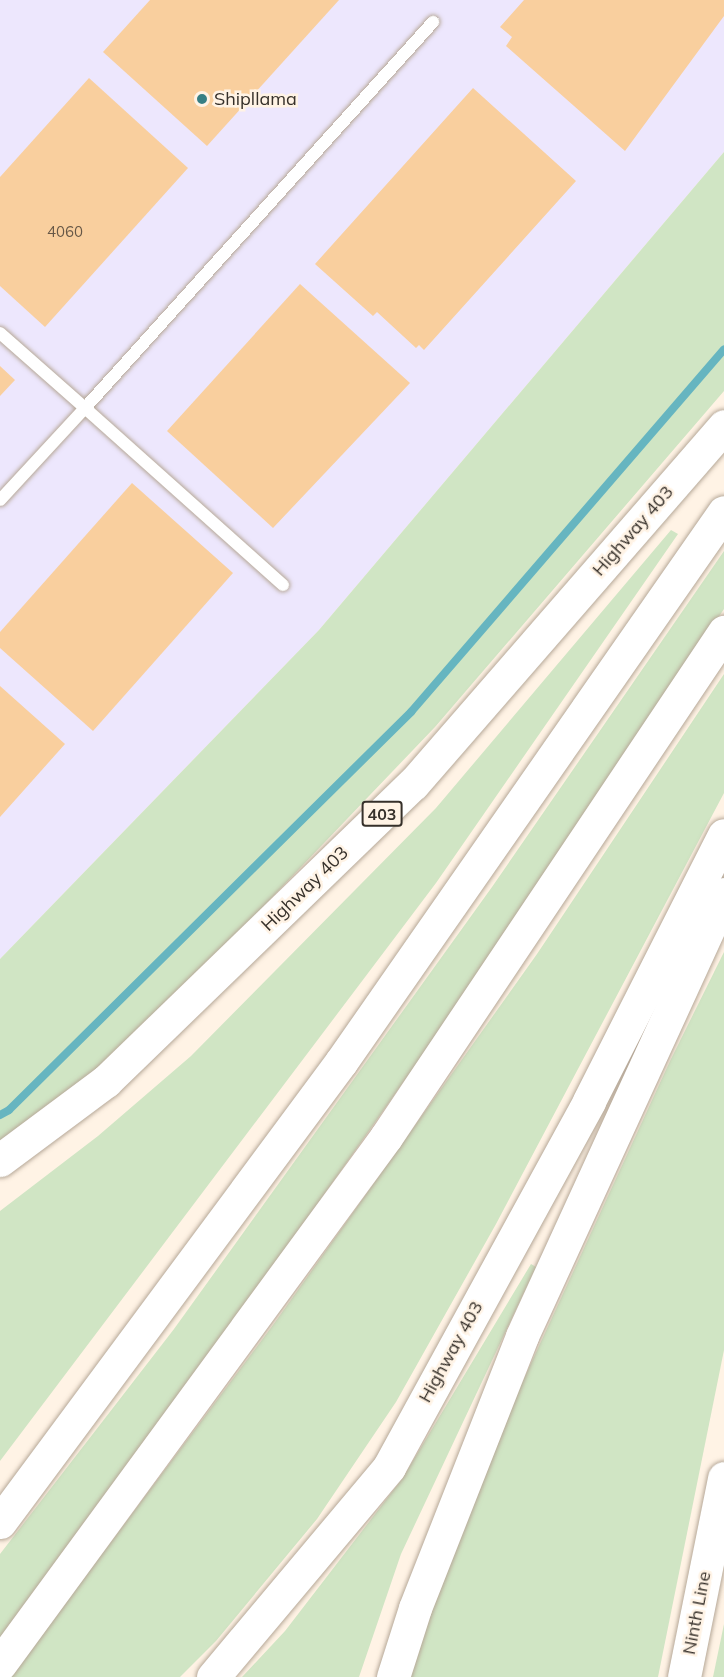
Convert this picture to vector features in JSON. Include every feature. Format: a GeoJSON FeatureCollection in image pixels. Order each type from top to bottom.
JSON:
{"type":"FeatureCollection","features":[{"type":"Feature","properties":{"kind":"main road","name":"Highway 403"},"geometry":{"type":"LineString","coordinates":[[0,1160],[106,1081],[413,784],[724,426]]}},
{"type":"Feature","properties":{"kind":"main road"},"geometry":{"type":"LineString","coordinates":[[0,1522],[341,1062],[724,512]]}},
{"type":"Feature","properties":{"kind":"main road"},"geometry":{"type":"LineString","coordinates":[[0,1664],[386,1137],[724,632]]}},
{"type":"Feature","properties":{"kind":"main road","name":"Highway 403"},"geometry":{"type":"LineString","coordinates":[[213,1677],[389,1467],[589,1101],[724,835]]}},
{"type":"Feature","properties":{"kind":"main road"},"geometry":{"type":"LineString","coordinates":[[393,1677],[414,1608],[522,1336],[724,894]]}},
{"type":"Feature","properties":{"kind":"main road","name":"Ninth Line"},"geometry":{"type":"LineString","coordinates":[[684,1677],[724,1478]]}},
{"type":"Feature","properties":{"kind":"lane"},"geometry":{"type":"LineString","coordinates":[[0,500],[434,22]]}},
{"type":"Feature","properties":{"kind":"lane"},"geometry":{"type":"LineString","coordinates":[[0,333],[283,585]]}},
{"type":"Feature","properties":{"kind":"shaded area"},"geometry":{"type":"Polygon","coordinates":[[[0,0],[724,0],[724,152],[319,630],[0,959],[0,0]]]}},
{"type":"Feature","properties":{"kind":"green space"},"geometry":{"type":"Polygon","coordinates":[[[724,152],[724,391],[435,727],[216,956],[96,1071],[0,1146],[0,959],[319,630],[724,152]]]}},
{"type":"Feature","properties":{"kind":"green space"},"geometry":{"type":"Polygon","coordinates":[[[671,530],[678,534],[436,883],[0,1461],[0,1211],[98,1136],[191,1056],[436,808],[671,530]]]}},
{"type":"Feature","properties":{"kind":"green space"},"geometry":{"type":"Polygon","coordinates":[[[724,551],[724,609],[476,979],[254,1294],[0,1641],[0,1554],[174,1329],[492,887],[724,551]]]}},
{"type":"Feature","properties":{"kind":"green space"},"geometry":{"type":"Polygon","coordinates":[[[724,674],[724,793],[496,1224],[396,1402],[317,1519],[216,1641],[180,1677],[10,1677],[273,1325],[537,954],[724,674]]]}},
{"type":"Feature","properties":{"kind":"green space"},"geometry":{"type":"Polygon","coordinates":[[[724,952],[724,1350],[658,1677],[402,1677],[447,1546],[670,1061],[724,952]]]}},
{"type":"Feature","properties":{"kind":"green space"},"geometry":{"type":"Polygon","coordinates":[[[531,1264],[536,1267],[401,1554],[359,1677],[242,1677],[285,1631],[402,1479],[531,1264]]]}},
{"type":"Feature","properties":{"kind":"green space"},"geometry":{"type":"Polygon","coordinates":[[[724,1624],[724,1677],[713,1677],[724,1624]]]}},
{"type":"Feature","properties":{"kind":"building","name":"Shipllama"},"geometry":{"type":"Polygon","coordinates":[[[150,0],[339,0],[207,146],[103,52],[150,0]]]}},
{"type":"Feature","properties":{"kind":"building"},"geometry":{"type":"Polygon","coordinates":[[[524,0],[724,0],[724,16],[625,151],[506,46],[512,37],[500,27],[524,0]]]}},
{"type":"Feature","properties":{"kind":"building"},"geometry":{"type":"Polygon","coordinates":[[[89,78],[188,168],[45,327],[0,286],[0,177],[89,78]]]}},
{"type":"Feature","properties":{"kind":"building"},"geometry":{"type":"Polygon","coordinates":[[[473,88],[576,181],[424,350],[419,345],[416,348],[377,312],[373,316],[315,264],[473,88]]]}},
{"type":"Feature","properties":{"kind":"building"},"geometry":{"type":"Polygon","coordinates":[[[300,284],[410,383],[273,528],[167,431],[300,284]]]}},
{"type":"Feature","properties":{"kind":"building"},"geometry":{"type":"Polygon","coordinates":[[[0,366],[15,380],[0,396],[0,366]]]}},
{"type":"Feature","properties":{"kind":"building"},"geometry":{"type":"Polygon","coordinates":[[[132,483],[233,573],[93,731],[0,648],[0,632],[132,483]]]}},
{"type":"Feature","properties":{"kind":"building"},"geometry":{"type":"Polygon","coordinates":[[[0,686],[65,744],[0,817],[0,686]]]}},
{"type":"Feature","properties":{"kind":"waterway"},"geometry":{"type":"LineString","coordinates":[[0,1115],[9,1110],[411,712],[724,349]]}},
{"type":"Feature","properties":{"kind":"place","name":"Shipllama"},"geometry":{"type":"Point","coordinates":[202,99]}}]}
